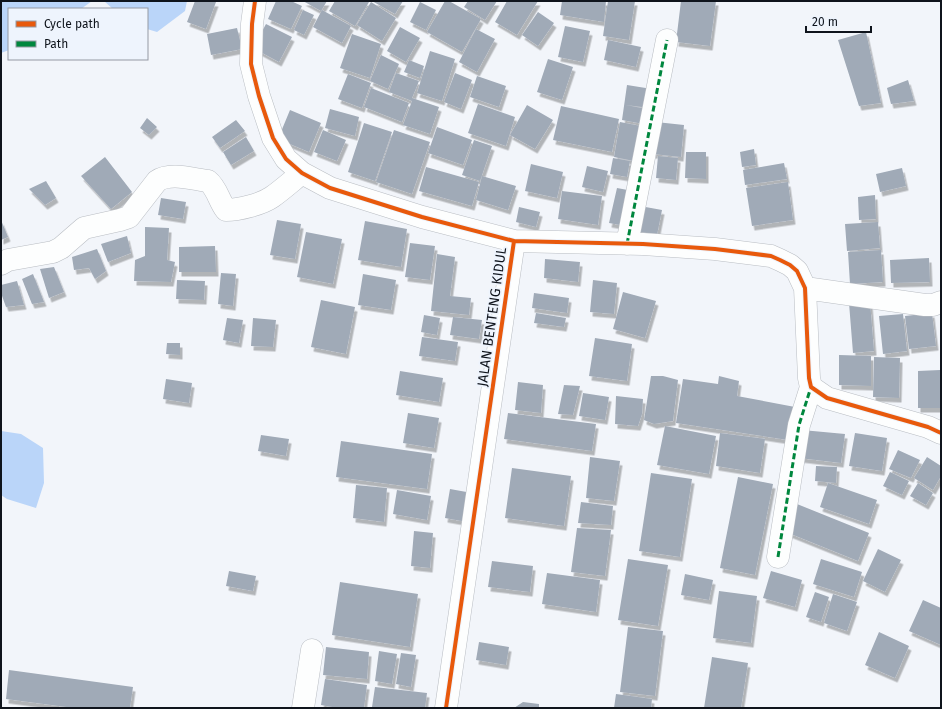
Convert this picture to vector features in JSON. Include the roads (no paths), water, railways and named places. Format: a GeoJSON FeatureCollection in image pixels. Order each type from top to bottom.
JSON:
{"type":"FeatureCollection","features":[{"type":"Feature","properties":{"kind":"street","name":"JALAN BENTENG KIDUL"},"geometry":{"type":"LineString","coordinates":[[255,1],[252,24],[251,64],[259,96],[273,138],[286,159],[302,173],[330,188],[422,217],[514,241],[446,708]]}},
{"type":"Feature","properties":{"kind":"street"},"geometry":{"type":"LineString","coordinates":[[627,244],[667,40]]}},
{"type":"Feature","properties":{"kind":"street"},"geometry":{"type":"LineString","coordinates":[[1,264],[8,260],[52,252],[62,248],[84,228],[129,217],[157,181],[162,178],[169,176],[208,181],[212,184],[226,210],[232,210],[243,208],[271,198],[302,173]]}},
{"type":"Feature","properties":{"kind":"street"},"geometry":{"type":"LineString","coordinates":[[514,241],[627,244],[715,249],[771,256],[790,265],[797,271],[805,288],[809,378],[811,387],[799,425],[778,557]]}},
{"type":"Feature","properties":{"kind":"street"},"geometry":{"type":"LineString","coordinates":[[805,288],[925,305],[933,305],[941,302]]}},
{"type":"Feature","properties":{"kind":"street"},"geometry":{"type":"LineString","coordinates":[[811,387],[827,398],[928,427],[941,433]]}},
{"type":"Feature","properties":{"kind":"street"},"geometry":{"type":"LineString","coordinates":[[303,708],[312,650]]}}]}
